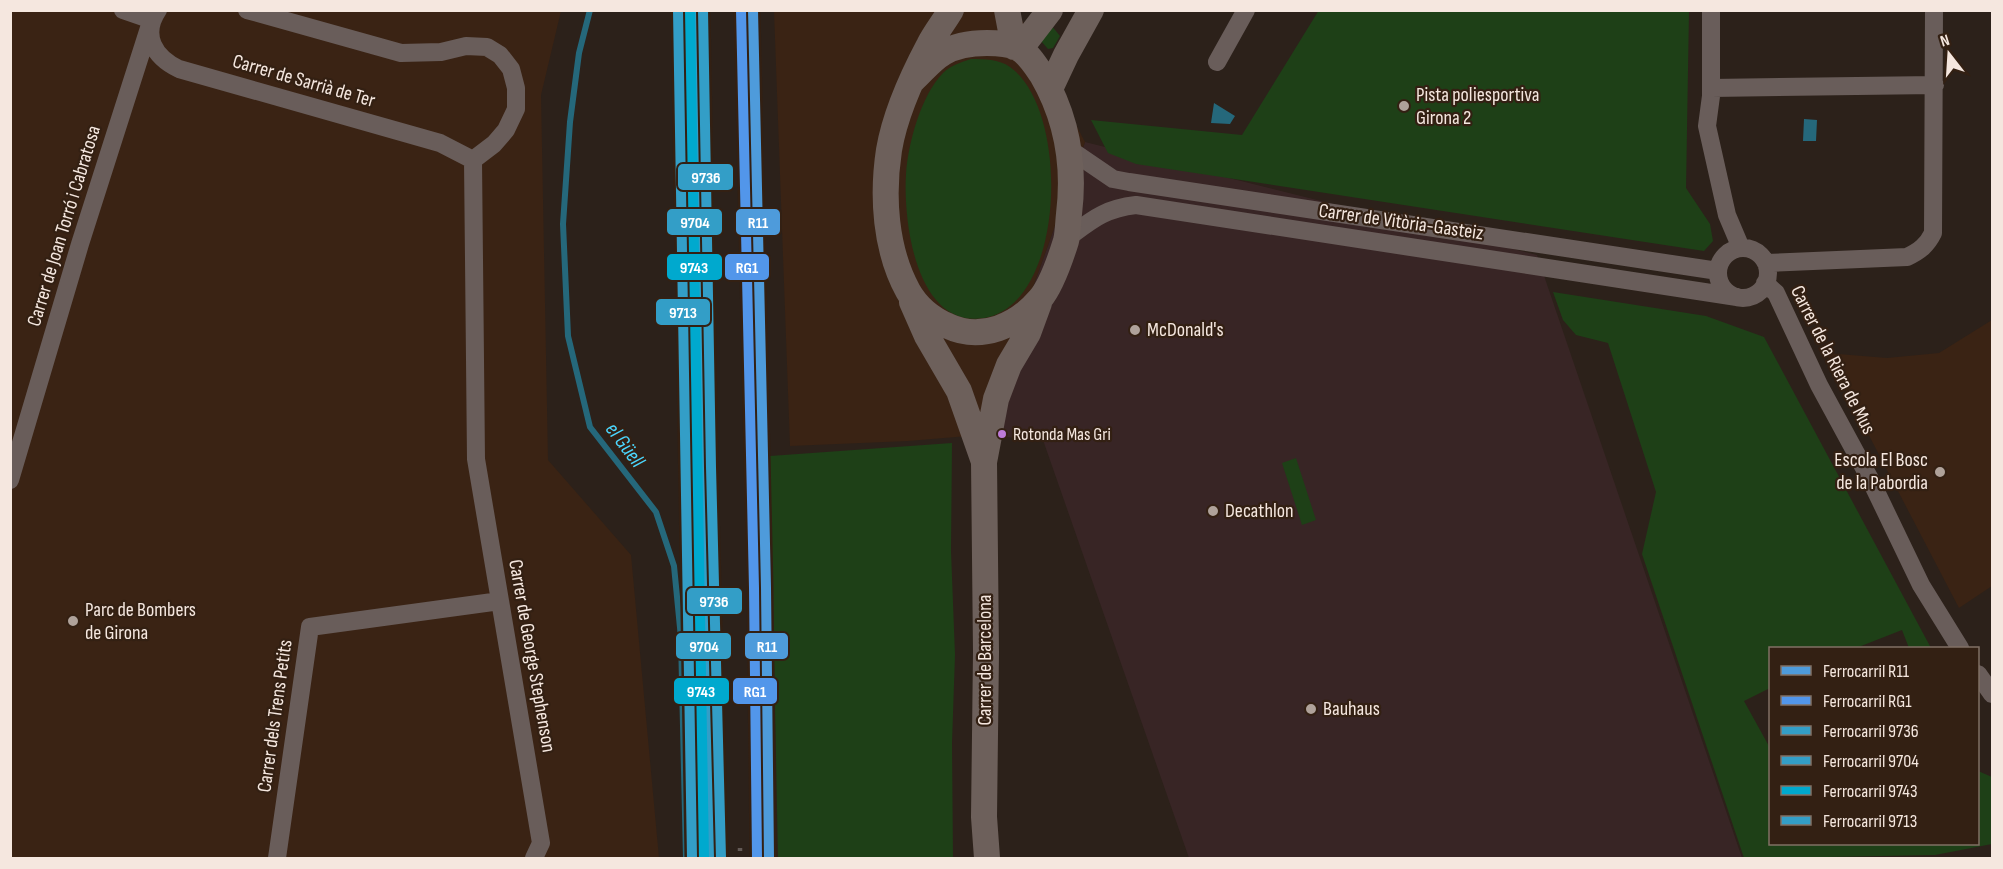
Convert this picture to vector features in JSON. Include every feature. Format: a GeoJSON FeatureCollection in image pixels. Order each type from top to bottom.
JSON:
{"type":"FeatureCollection","features":[{"type":"Feature","properties":{"kind":"main road"},"geometry":{"type":"LineString","coordinates":[[913,80],[930,43],[951,10]]}},
{"type":"Feature","properties":{"kind":"main road"},"geometry":{"type":"LineString","coordinates":[[909,293],[921,309],[956,330],[978,333],[991,331],[1021,318],[1042,297],[1066,240],[1072,184],[1064,124],[1050,88],[1022,43],[1007,10]]}},
{"type":"Feature","properties":{"kind":"main road"},"geometry":{"type":"LineString","coordinates":[[913,80],[942,54],[954,48],[967,44],[1022,43],[1050,10]]}},
{"type":"Feature","properties":{"kind":"main road"},"geometry":{"type":"LineString","coordinates":[[1050,88],[1092,10]]}},
{"type":"Feature","properties":{"kind":"main road","name":"Carrer de Barcelona"},"geometry":{"type":"LineString","coordinates":[[913,80],[897,116],[889,149],[885,181],[886,211],[891,241],[900,273],[927,336],[959,391],[984,462]]}},
{"type":"Feature","properties":{"kind":"main road","name":"Carrer de Barcelona"},"geometry":{"type":"LineString","coordinates":[[987,858],[984,817],[986,652],[984,462],[996,399],[1009,365],[1028,333],[1042,297]]}},
{"type":"Feature","properties":{"kind":"street"},"geometry":{"type":"LineString","coordinates":[[123,10],[155,14]]}},
{"type":"Feature","properties":{"kind":"street"},"geometry":{"type":"LineString","coordinates":[[247,10],[401,53],[441,52],[466,46],[487,47],[500,54],[510,69],[516,88],[516,110],[506,130],[494,144],[473,160]]}},
{"type":"Feature","properties":{"kind":"street"},"geometry":{"type":"LineString","coordinates":[[1216,62],[1246,10]]}},
{"type":"Feature","properties":{"kind":"street"},"geometry":{"type":"LineString","coordinates":[[1711,10],[1711,88],[1707,126],[1727,215],[1741,248]]}},
{"type":"Feature","properties":{"kind":"street"},"geometry":{"type":"LineString","coordinates":[[1766,263],[1907,257],[1920,251],[1929,242],[1933,233],[1934,10]]}},
{"type":"Feature","properties":{"kind":"street","name":"Carrer de Sarrià de Ter"},"geometry":{"type":"LineString","coordinates":[[155,14],[151,37],[156,51],[166,63],[179,69],[440,143],[473,160]]}},
{"type":"Feature","properties":{"kind":"street","name":"Carrer de Joan Torró i Cabratosa"},"geometry":{"type":"LineString","coordinates":[[10,480],[80,244],[155,14]]}},
{"type":"Feature","properties":{"kind":"street"},"geometry":{"type":"LineString","coordinates":[[1711,88],[1935,85]]}},
{"type":"Feature","properties":{"kind":"street","name":"Carrer de Vitòria-Gasteiz"},"geometry":{"type":"LineString","coordinates":[[1069,149],[1113,179],[1718,272]]}},
{"type":"Feature","properties":{"kind":"street","name":"Carrer de George Stephenson"},"geometry":{"type":"LineString","coordinates":[[473,160],[476,459],[541,843],[534,858]]}},
{"type":"Feature","properties":{"kind":"street","name":"Carrer de Vitòria-Gasteiz"},"geometry":{"type":"LineString","coordinates":[[1066,240],[1097,216],[1117,207],[1136,205],[1686,287],[1737,297]]}},
{"type":"Feature","properties":{"kind":"street"},"geometry":{"type":"LineString","coordinates":[[1741,248],[1755,251],[1766,263],[1768,273],[1765,284],[1753,295],[1737,297],[1723,287],[1719,280],[1718,272],[1724,258],[1732,250],[1741,248]]}},
{"type":"Feature","properties":{"kind":"street","name":"Carrer de la Riera de Mus"},"geometry":{"type":"LineString","coordinates":[[1765,284],[1776,293],[1921,585],[1959,647]]}},
{"type":"Feature","properties":{"kind":"street","name":"Carrer dels Trens Petits"},"geometry":{"type":"LineString","coordinates":[[277,858],[310,627],[500,601]]}},
{"type":"Feature","properties":{"kind":"street"},"geometry":{"type":"LineString","coordinates":[[1979,677],[1992,694]]}},
{"type":"Feature","properties":{"kind":"shaded area"},"geometry":{"type":"Polygon","coordinates":[[[10,11],[561,11],[541,95],[548,460],[631,555],[659,858],[11,858],[10,11]]]}},
{"type":"Feature","properties":{"kind":"shaded area"},"geometry":{"type":"Polygon","coordinates":[[[774,11],[1017,11],[1085,142],[980,435],[908,441],[790,446],[774,11]]]}},
{"type":"Feature","properties":{"kind":"shaded area"},"geometry":{"type":"Polygon","coordinates":[[[1085,142],[1537,255],[1742,858],[1189,858],[1043,440],[980,435],[1085,142]]]}},
{"type":"Feature","properties":{"kind":"shaded area","name":"Escola El Bosc de la Pabordia"},"geometry":{"type":"Polygon","coordinates":[[[1992,320],[1992,586],[1959,608],[1826,353],[1887,358],[1939,353],[1992,320]]]}},
{"type":"Feature","properties":{"kind":"green space"},"geometry":{"type":"Polygon","coordinates":[[[1319,10],[1689,11],[1686,188],[1710,224],[1713,241],[1704,251],[1136,164],[1108,153],[1091,120],[1242,135],[1319,10]]]}},
{"type":"Feature","properties":{"kind":"green space"},"geometry":{"type":"Polygon","coordinates":[[[1051,25],[1060,36],[1053,48],[1048,49],[1041,41],[1051,25]]]}},
{"type":"Feature","properties":{"kind":"green space"},"geometry":{"type":"Polygon","coordinates":[[[971,59],[991,60],[1006,64],[1030,90],[1043,123],[1050,162],[1051,204],[1044,244],[1031,279],[1011,305],[984,318],[961,317],[943,307],[929,290],[918,268],[907,218],[906,174],[910,149],[922,107],[935,82],[946,71],[956,64],[971,59]]]}},
{"type":"Feature","properties":{"kind":"green space"},"geometry":{"type":"Polygon","coordinates":[[[1553,292],[1706,316],[1764,337],[1930,647],[1909,647],[1902,630],[1859,647],[1769,647],[1769,688],[1744,701],[1769,746],[1769,845],[1979,845],[1979,771],[1992,777],[1992,844],[1935,855],[1744,858],[1642,554],[1656,492],[1608,343],[1576,335],[1563,320],[1553,292]]]}},
{"type":"Feature","properties":{"kind":"green space"},"geometry":{"type":"Polygon","coordinates":[[[952,443],[951,551],[955,655],[952,743],[953,858],[778,858],[770,456],[952,443]]]}},
{"type":"Feature","properties":{"kind":"green space"},"geometry":{"type":"Polygon","coordinates":[[[1296,458],[1316,520],[1302,525],[1282,463],[1296,458]]]}},
{"type":"Feature","properties":{"kind":"water"},"geometry":{"type":"Polygon","coordinates":[[[1214,103],[1235,116],[1230,124],[1211,123],[1214,103]]]}},
{"type":"Feature","properties":{"kind":"water"},"geometry":{"type":"Polygon","coordinates":[[[1804,119],[1817,120],[1816,141],[1803,141],[1804,119]]]}},
{"type":"Feature","properties":{"kind":"waterway","name":"el Güell"},"geometry":{"type":"LineString","coordinates":[[590,10],[579,53],[570,122],[563,224],[568,336],[590,427],[656,512],[674,566],[681,638],[686,858]]}},
{"type":"Feature","properties":{"kind":"railway"},"geometry":{"type":"LineString","coordinates":[[740,848],[740,858]]}},
{"type":"Feature","properties":{"kind":"rail line","name":"9713"},"geometry":{"type":"LineString","coordinates":[[678,10],[692,858]]}},
{"type":"Feature","properties":{"kind":"rail line","name":"9743"},"geometry":{"type":"LineString","coordinates":[[690,10],[704,858]]}},
{"type":"Feature","properties":{"kind":"rail line","name":"9704"},"geometry":{"type":"LineString","coordinates":[[691,10],[709,858]]}},
{"type":"Feature","properties":{"kind":"rail line","name":"9736"},"geometry":{"type":"LineString","coordinates":[[703,10],[721,858]]}},
{"type":"Feature","properties":{"kind":"rail line","name":"RG1"},"geometry":{"type":"LineString","coordinates":[[741,10],[754,588],[757,858]]}},
{"type":"Feature","properties":{"kind":"rail line","name":"R11"},"geometry":{"type":"LineString","coordinates":[[753,10],[766,588],[769,858]]}},
{"type":"Feature","properties":{"kind":"place","name":"Pista poliesportiva Girona 2"},"geometry":{"type":"Point","coordinates":[1404,106]}},
{"type":"Feature","properties":{"kind":"place","name":"McDonald's"},"geometry":{"type":"Point","coordinates":[1135,330]}},
{"type":"Feature","properties":{"kind":"place","name":"Rotonda Mas Gri"},"geometry":{"type":"Point","coordinates":[1002,434]}},
{"type":"Feature","properties":{"kind":"place","name":"Escola El Bosc de la Pabordia"},"geometry":{"type":"Point","coordinates":[1940,472]}},
{"type":"Feature","properties":{"kind":"place","name":"Decathlon"},"geometry":{"type":"Point","coordinates":[1213,511]}},
{"type":"Feature","properties":{"kind":"place","name":"Parc de Bombers de Girona"},"geometry":{"type":"Point","coordinates":[73,621]}},
{"type":"Feature","properties":{"kind":"place","name":"Bauhaus"},"geometry":{"type":"Point","coordinates":[1311,709]}}]}
